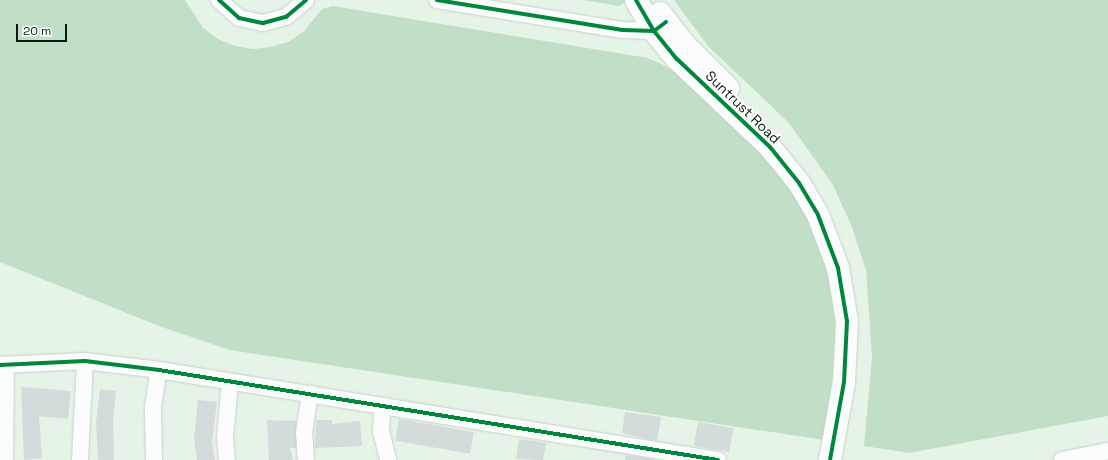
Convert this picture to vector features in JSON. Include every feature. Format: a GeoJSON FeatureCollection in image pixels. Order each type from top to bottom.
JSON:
{"type":"FeatureCollection","features":[{"type":"Feature","properties":{"kind":"street"},"geometry":{"type":"LineString","coordinates":[[219,0],[240,18],[263,23],[286,17],[306,0]]}},
{"type":"Feature","properties":{"kind":"street"},"geometry":{"type":"LineString","coordinates":[[437,0],[623,30],[660,26]]}},
{"type":"Feature","properties":{"kind":"street"},"geometry":{"type":"LineString","coordinates":[[636,0],[660,26]]}},
{"type":"Feature","properties":{"kind":"street"},"geometry":{"type":"LineString","coordinates":[[652,0],[660,26]]}},
{"type":"Feature","properties":{"kind":"street","name":"Suntrust Road"},"geometry":{"type":"LineString","coordinates":[[660,26],[676,59],[770,147],[799,183],[820,220],[838,268],[847,321],[844,382],[830,460]]}},
{"type":"Feature","properties":{"kind":"street","name":"Suntrust Road"},"geometry":{"type":"LineString","coordinates":[[660,26],[779,139],[810,175],[832,208],[851,265],[861,321],[859,381],[846,460]]}},
{"type":"Feature","properties":{"kind":"street"},"geometry":{"type":"LineString","coordinates":[[80,460],[79,443],[85,361]]}},
{"type":"Feature","properties":{"kind":"street"},"geometry":{"type":"LineString","coordinates":[[5,460],[3,365],[85,361],[158,370],[310,393],[674,457],[718,460]]}},
{"type":"Feature","properties":{"kind":"street"},"geometry":{"type":"LineString","coordinates":[[154,460],[153,407],[158,370]]}},
{"type":"Feature","properties":{"kind":"street"},"geometry":{"type":"LineString","coordinates":[[227,460],[225,438],[230,382]]}},
{"type":"Feature","properties":{"kind":"street"},"geometry":{"type":"LineString","coordinates":[[306,460],[304,433],[310,393]]}},
{"type":"Feature","properties":{"kind":"street"},"geometry":{"type":"LineString","coordinates":[[383,406],[381,431],[388,460]]}},
{"type":"Feature","properties":{"kind":"street"},"geometry":{"type":"LineString","coordinates":[[1069,459],[1108,451]]}},
{"type":"Feature","properties":{"kind":"green space"},"geometry":{"type":"Polygon","coordinates":[[[0,0],[185,0],[203,28],[218,39],[235,46],[253,49],[271,47],[288,42],[303,32],[322,9],[333,6],[648,58],[663,65],[678,74],[779,172],[801,206],[820,241],[831,281],[837,343],[824,440],[230,350],[159,326],[0,262],[0,0]]]}},
{"type":"Feature","properties":{"kind":"green space"},"geometry":{"type":"Polygon","coordinates":[[[583,0],[628,0],[619,6],[583,0]]]}},
{"type":"Feature","properties":{"kind":"green space"},"geometry":{"type":"Polygon","coordinates":[[[674,0],[1108,0],[1108,416],[909,453],[864,446],[872,357],[866,270],[852,227],[833,185],[789,123],[708,46],[674,0]]]}},
{"type":"Feature","properties":{"kind":"building"},"geometry":{"type":"Polygon","coordinates":[[[21,387],[71,391],[68,419],[39,416],[42,458],[24,460],[21,387]]]}},
{"type":"Feature","properties":{"kind":"building"},"geometry":{"type":"Polygon","coordinates":[[[100,389],[116,391],[113,422],[114,460],[98,460],[96,423],[100,389]]]}},
{"type":"Feature","properties":{"kind":"building"},"geometry":{"type":"Polygon","coordinates":[[[198,400],[217,402],[212,442],[215,460],[197,460],[194,438],[198,400]]]}},
{"type":"Feature","properties":{"kind":"building"},"geometry":{"type":"Polygon","coordinates":[[[625,412],[661,417],[657,441],[622,433],[625,412]]]}},
{"type":"Feature","properties":{"kind":"building"},"geometry":{"type":"Polygon","coordinates":[[[399,419],[474,432],[470,454],[395,441],[399,419]]]}},
{"type":"Feature","properties":{"kind":"building"},"geometry":{"type":"Polygon","coordinates":[[[267,420],[296,421],[296,448],[290,448],[293,460],[269,460],[267,420]]]}},
{"type":"Feature","properties":{"kind":"building"},"geometry":{"type":"Polygon","coordinates":[[[316,420],[332,420],[332,424],[360,421],[362,446],[315,448],[316,420]]]}},
{"type":"Feature","properties":{"kind":"building"},"geometry":{"type":"Polygon","coordinates":[[[698,422],[733,428],[729,452],[694,446],[698,422]]]}},
{"type":"Feature","properties":{"kind":"building"},"geometry":{"type":"Polygon","coordinates":[[[519,439],[546,443],[543,460],[516,459],[519,439]]]}},
{"type":"Feature","properties":{"kind":"building"},"geometry":{"type":"Polygon","coordinates":[[[626,455],[654,459],[654,460],[625,460],[626,455]]]}},
{"type":"Feature","properties":{"kind":"cycle path"},"geometry":{"type":"LineString","coordinates":[[219,0],[239,18],[263,23],[286,17],[306,0]]}},
{"type":"Feature","properties":{"kind":"cycle path"},"geometry":{"type":"LineString","coordinates":[[437,0],[623,30],[654,31],[666,22]]}},
{"type":"Feature","properties":{"kind":"cycle path"},"geometry":{"type":"LineString","coordinates":[[636,0],[654,31],[677,59],[770,147],[799,183],[818,215],[838,268],[847,321],[844,382],[830,460]]}},
{"type":"Feature","properties":{"kind":"cycle path"},"geometry":{"type":"LineString","coordinates":[[0,365],[85,361],[159,370],[718,460]]}}]}
